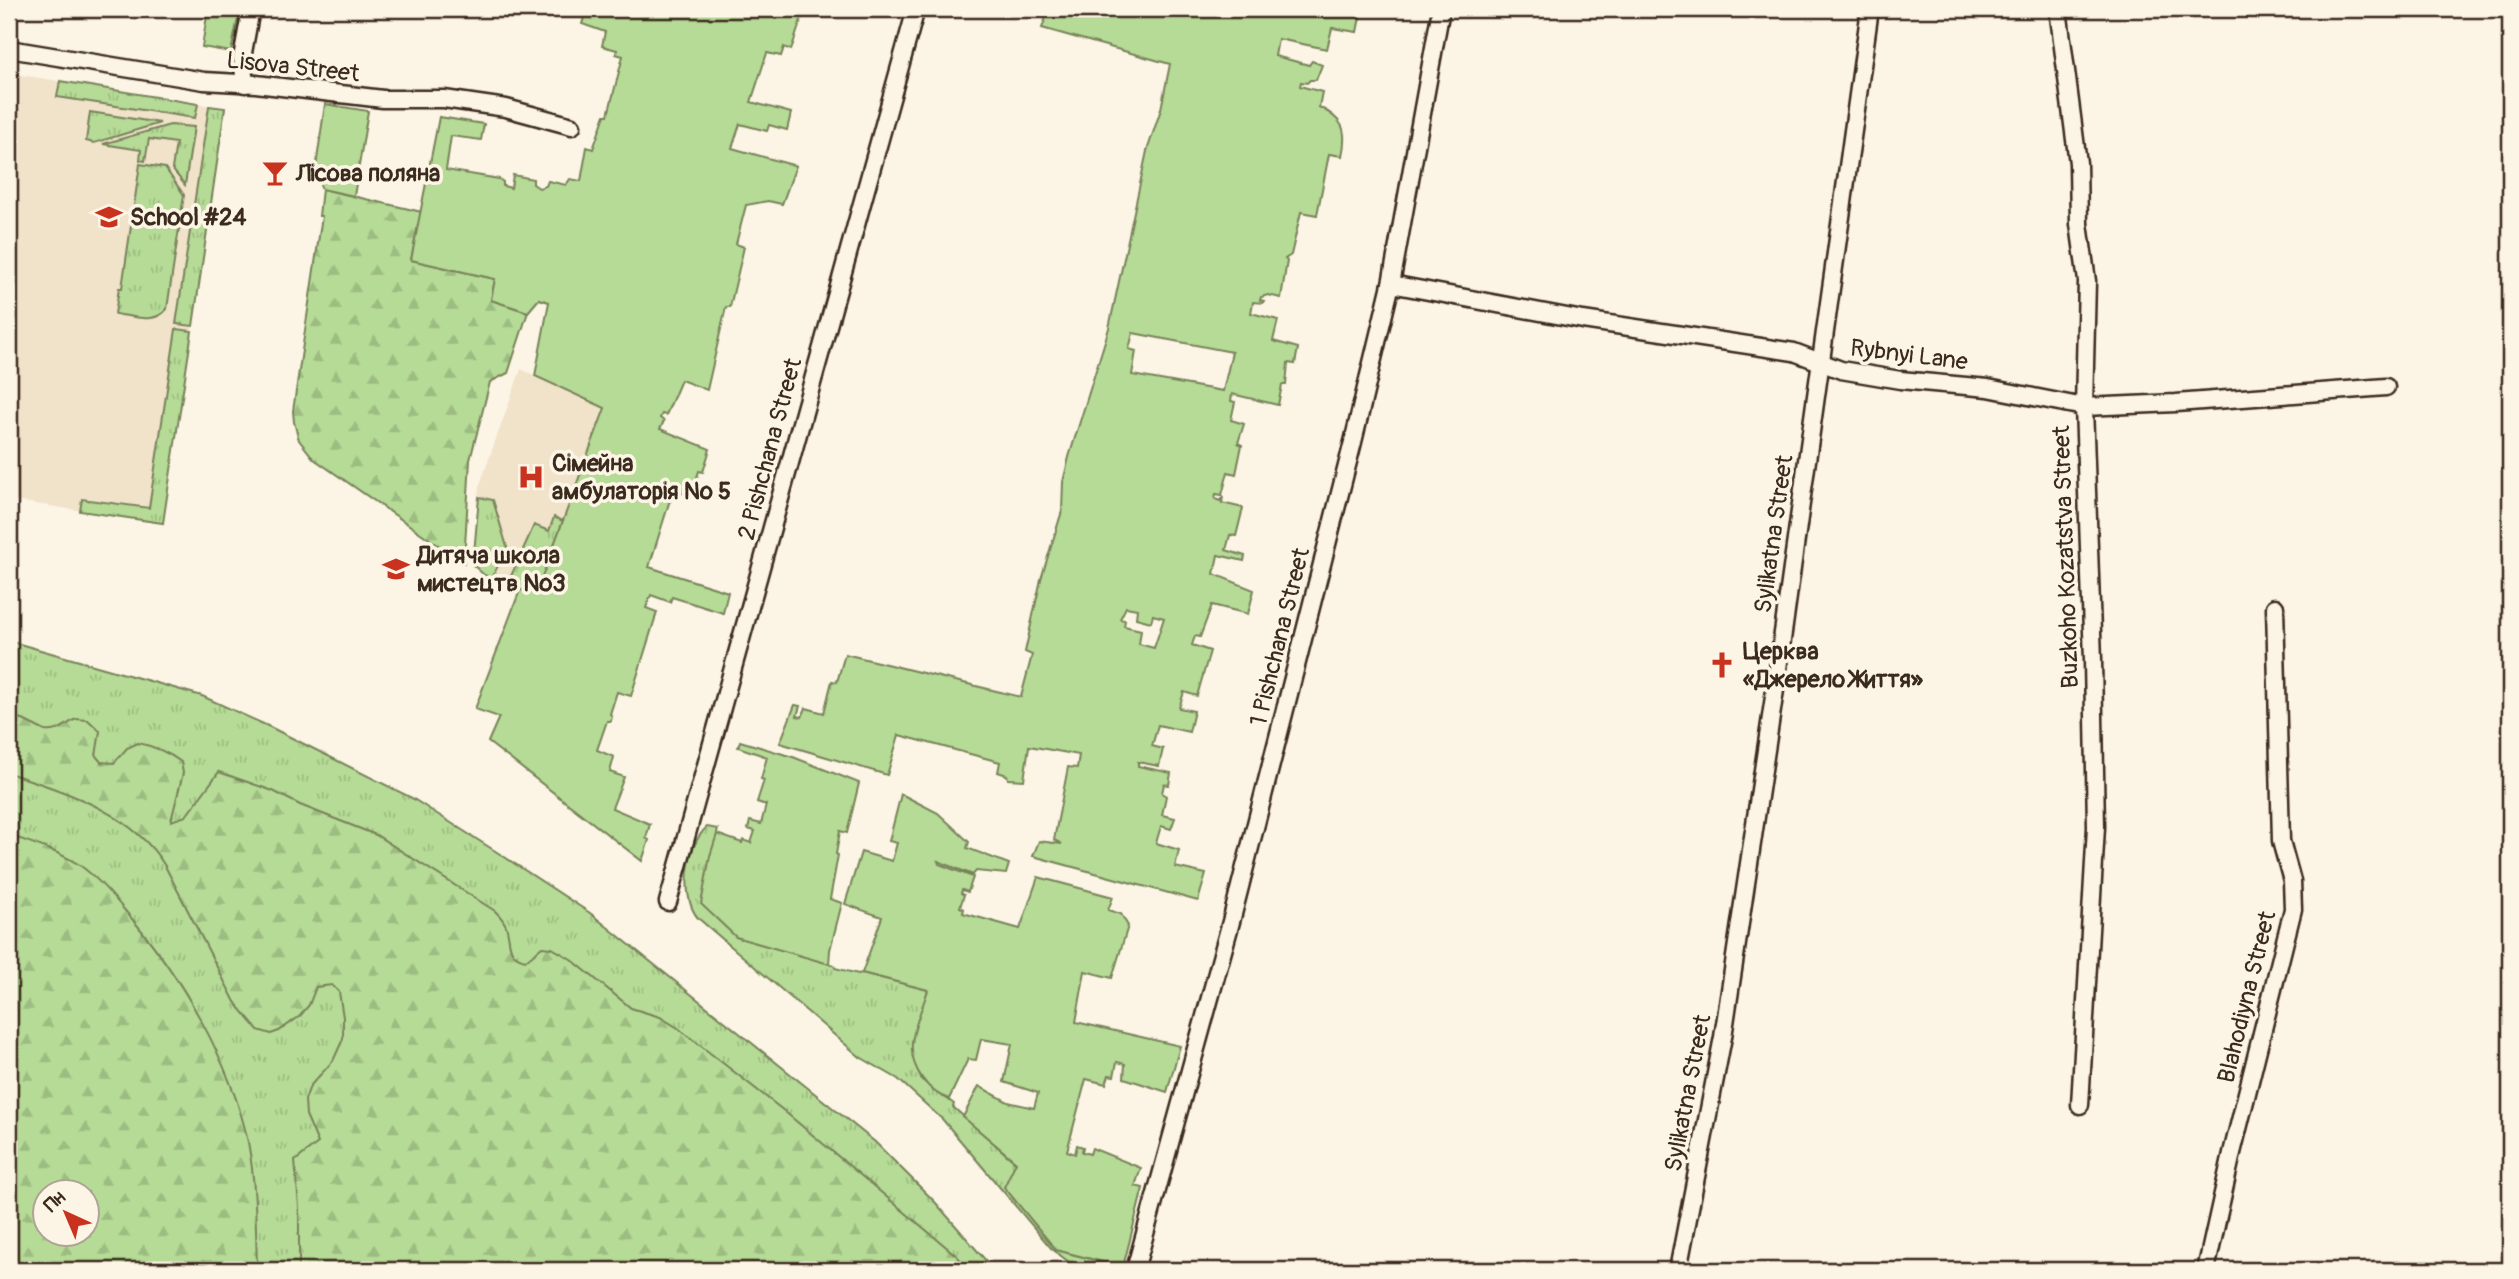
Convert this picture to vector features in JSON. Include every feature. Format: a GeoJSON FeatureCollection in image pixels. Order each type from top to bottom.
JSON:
{"type":"FeatureCollection","features":[{"type":"Feature","properties":{"kind":"street"},"geometry":{"type":"LineString","coordinates":[[245,84],[242,58],[251,9]]}},
{"type":"Feature","properties":{"kind":"street","name":"2 Pishchana Street"},"geometry":{"type":"LineString","coordinates":[[668,902],[916,9]]}},
{"type":"Feature","properties":{"kind":"street","name":"1 Pishchana Street"},"geometry":{"type":"LineString","coordinates":[[1135,1270],[1232,918],[1391,284],[1441,9]]}},
{"type":"Feature","properties":{"kind":"street","name":"Sylikatna Street"},"geometry":{"type":"LineString","coordinates":[[1678,1270],[1725,1024],[1773,704],[1870,9]]}},
{"type":"Feature","properties":{"kind":"street","name":"Buzkoho Kozatstva Street"},"geometry":{"type":"LineString","coordinates":[[2058,9],[2078,163],[2079,224],[2087,281],[2084,407],[2093,646],[2096,827],[2081,1105]]}},
{"type":"Feature","properties":{"kind":"street","name":"Lisova Street"},"geometry":{"type":"LineString","coordinates":[[9,49],[204,81],[383,99],[444,99],[506,108],[572,126]]}},
{"type":"Feature","properties":{"kind":"street","name":"Rybnyi Lane"},"geometry":{"type":"LineString","coordinates":[[1391,284],[1583,320],[1794,352],[1841,370],[1900,380],[1988,388],[2084,407],[2386,387]]}},
{"type":"Feature","properties":{"kind":"street","name":"Blahodiyna Street"},"geometry":{"type":"LineString","coordinates":[[2206,1270],[2232,1153],[2293,909],[2292,881],[2281,841],[2275,607]]}},
{"type":"Feature","properties":{"kind":"shaded area","name":"School #24"},"geometry":{"type":"Polygon","coordinates":[[[9,73],[225,108],[163,523],[9,500],[9,73]]]}},
{"type":"Feature","properties":{"kind":"shaded area","name":"Сімейна амбулаторія № 5"},"geometry":{"type":"Polygon","coordinates":[[[521,369],[605,408],[536,594],[484,575],[473,566],[479,487],[521,369]]]}},
{"type":"Feature","properties":{"kind":"green space"},"geometry":{"type":"Polygon","coordinates":[[[208,9],[240,9],[231,52],[202,47],[208,9]]]}},
{"type":"Feature","properties":{"kind":"green space"},"geometry":{"type":"Polygon","coordinates":[[[555,9],[785,9],[803,14],[791,50],[784,47],[781,56],[767,53],[751,102],[791,113],[787,130],[769,125],[767,131],[740,124],[732,148],[796,166],[782,204],[768,201],[746,205],[736,244],[744,247],[730,307],[726,307],[707,390],[681,380],[666,415],[662,414],[660,418],[664,421],[660,429],[710,449],[703,472],[699,471],[691,496],[676,491],[669,503],[649,567],[728,592],[723,613],[672,597],[670,602],[651,595],[646,608],[657,612],[631,696],[617,692],[610,714],[611,721],[607,721],[597,750],[614,757],[610,772],[624,777],[612,808],[650,824],[646,838],[649,840],[642,861],[488,742],[499,717],[475,709],[520,590],[536,593],[605,408],[535,376],[549,302],[539,299],[528,312],[491,300],[495,279],[411,260],[439,117],[484,124],[481,140],[451,136],[446,170],[499,179],[503,186],[511,188],[513,175],[533,179],[533,184],[539,188],[546,186],[548,181],[566,185],[570,179],[581,181],[587,147],[593,149],[605,115],[608,115],[623,56],[616,54],[617,50],[602,46],[605,32],[582,24],[584,18],[555,9]]]}},
{"type":"Feature","properties":{"kind":"green space"},"geometry":{"type":"Polygon","coordinates":[[[1049,9],[1343,9],[1360,17],[1357,32],[1332,28],[1327,49],[1278,39],[1275,56],[1309,65],[1312,61],[1322,65],[1316,80],[1301,82],[1300,86],[1322,92],[1319,107],[1334,116],[1344,132],[1342,156],[1329,154],[1317,215],[1301,212],[1291,255],[1285,259],[1287,261],[1281,298],[1268,295],[1261,297],[1263,303],[1253,302],[1251,313],[1278,320],[1273,341],[1298,348],[1295,364],[1288,363],[1286,385],[1282,385],[1278,405],[1232,394],[1231,401],[1235,402],[1231,420],[1244,424],[1238,443],[1242,445],[1236,474],[1228,472],[1222,495],[1216,494],[1215,499],[1220,501],[1223,496],[1222,503],[1243,508],[1236,536],[1230,535],[1226,550],[1245,556],[1244,561],[1218,555],[1214,574],[1254,590],[1248,614],[1212,605],[1200,637],[1195,636],[1192,645],[1210,651],[1197,696],[1184,692],[1179,708],[1194,711],[1189,732],[1158,725],[1152,746],[1163,749],[1159,766],[1138,762],[1138,766],[1171,773],[1169,785],[1164,784],[1162,793],[1166,796],[1162,815],[1175,818],[1171,829],[1161,826],[1156,843],[1179,850],[1175,867],[1206,874],[1198,901],[1033,856],[1039,841],[1062,844],[1054,840],[1068,767],[1077,768],[1079,755],[1029,746],[1024,780],[1008,779],[1007,775],[998,772],[1000,762],[899,735],[887,775],[780,743],[795,705],[800,706],[797,716],[802,717],[806,708],[824,713],[832,681],[837,682],[845,654],[1021,697],[1032,655],[1025,652],[1041,579],[1062,511],[1063,482],[1109,328],[1147,151],[1161,109],[1170,64],[1042,28],[1049,9]],[[1133,333],[1129,349],[1136,351],[1132,375],[1223,391],[1232,352],[1133,333]],[[1126,607],[1120,619],[1125,620],[1124,626],[1141,630],[1139,644],[1154,648],[1164,618],[1153,615],[1151,622],[1136,618],[1137,609],[1126,607]]]}},
{"type":"Feature","properties":{"kind":"green space"},"geometry":{"type":"Polygon","coordinates":[[[60,81],[198,104],[195,118],[57,97],[60,81]]]}},
{"type":"Feature","properties":{"kind":"green space"},"geometry":{"type":"Polygon","coordinates":[[[325,104],[368,111],[354,196],[322,189],[315,174],[325,104]]]}},
{"type":"Feature","properties":{"kind":"green space"},"geometry":{"type":"Polygon","coordinates":[[[209,106],[225,108],[193,326],[176,324],[209,106]]]}},
{"type":"Feature","properties":{"kind":"green space"},"geometry":{"type":"Polygon","coordinates":[[[90,112],[160,123],[94,143],[86,141],[90,112]]]}},
{"type":"Feature","properties":{"kind":"green space"},"geometry":{"type":"Polygon","coordinates":[[[170,125],[194,127],[185,185],[172,169],[176,143],[149,139],[145,161],[140,160],[141,150],[103,144],[170,125]]]}},
{"type":"Feature","properties":{"kind":"green space"},"geometry":{"type":"Polygon","coordinates":[[[140,164],[165,168],[184,195],[167,309],[156,317],[149,318],[115,314],[119,288],[122,288],[140,164]]]}},
{"type":"Feature","properties":{"kind":"green space"},"geometry":{"type":"Polygon","coordinates":[[[322,189],[422,212],[411,260],[495,279],[491,300],[528,312],[508,373],[490,382],[470,460],[464,563],[314,459],[299,440],[293,411],[322,216],[319,216],[322,189]]]}},
{"type":"Feature","properties":{"kind":"green space"},"geometry":{"type":"Polygon","coordinates":[[[176,329],[192,331],[163,523],[80,511],[82,499],[149,508],[176,329]]]}},
{"type":"Feature","properties":{"kind":"green space"},"geometry":{"type":"Polygon","coordinates":[[[479,497],[493,500],[507,547],[492,578],[473,565],[479,497]]]}},
{"type":"Feature","properties":{"kind":"green space"},"geometry":{"type":"Polygon","coordinates":[[[554,517],[563,521],[536,594],[507,585],[534,525],[549,531],[554,517]]]}},
{"type":"Feature","properties":{"kind":"green space"},"geometry":{"type":"Polygon","coordinates":[[[9,641],[202,696],[412,798],[500,854],[590,913],[875,1142],[935,1202],[994,1270],[9,1270],[9,641]]]}},
{"type":"Feature","properties":{"kind":"green space"},"geometry":{"type":"Polygon","coordinates":[[[9,713],[45,731],[58,730],[76,719],[88,720],[100,731],[96,756],[101,762],[114,763],[127,748],[138,743],[161,750],[181,762],[183,773],[171,821],[186,816],[219,772],[273,791],[300,805],[376,835],[495,911],[505,924],[510,947],[515,955],[526,960],[542,947],[552,948],[571,959],[631,1008],[660,1017],[678,1028],[784,1111],[957,1256],[969,1270],[299,1270],[299,1207],[295,1161],[318,1143],[306,1115],[305,1100],[310,1086],[333,1061],[343,1039],[339,992],[332,985],[316,987],[309,1005],[300,1016],[271,1034],[258,1030],[235,1002],[165,866],[151,847],[135,831],[96,806],[9,773],[9,713]]]}},
{"type":"Feature","properties":{"kind":"green space"},"geometry":{"type":"Polygon","coordinates":[[[740,741],[793,757],[859,783],[847,833],[840,831],[836,854],[838,855],[830,899],[842,903],[829,964],[736,937],[701,904],[717,834],[742,843],[743,840],[751,843],[755,831],[748,829],[750,821],[761,824],[766,805],[757,802],[767,757],[738,747],[740,741]]]}},
{"type":"Feature","properties":{"kind":"green space"},"geometry":{"type":"Polygon","coordinates":[[[901,794],[938,813],[969,842],[967,848],[1009,864],[1006,874],[976,871],[973,875],[938,861],[939,864],[973,877],[968,892],[962,890],[961,893],[964,895],[960,907],[964,909],[963,913],[1020,929],[1038,877],[1113,897],[1108,910],[1121,914],[1128,926],[1112,978],[1085,971],[1076,1022],[1180,1046],[1167,1092],[1124,1078],[1125,1064],[1117,1062],[1114,1076],[1109,1075],[1106,1084],[1086,1079],[1067,1151],[1075,1154],[1077,1145],[1083,1147],[1082,1152],[1090,1154],[1092,1148],[1141,1168],[1135,1186],[1143,1188],[1123,1267],[1056,1250],[1004,1187],[1016,1162],[963,1117],[979,1086],[1008,1102],[1034,1108],[1038,1093],[1004,1082],[1012,1044],[981,1039],[976,1060],[968,1059],[949,1099],[941,1096],[922,1078],[912,1053],[914,1031],[928,990],[862,973],[882,917],[845,904],[861,852],[892,861],[897,843],[889,841],[901,794]]]}},
{"type":"Feature","properties":{"kind":"green space"},"geometry":{"type":"Polygon","coordinates":[[[707,827],[718,829],[736,937],[834,965],[835,968],[928,990],[912,1044],[922,1080],[954,1104],[953,1107],[1016,1163],[1067,1253],[1128,1270],[1079,1270],[1051,1248],[943,1120],[898,1079],[860,1057],[698,918],[689,897],[688,871],[694,846],[707,827]]]}},
{"type":"Feature","properties":{"kind":"green space"},"geometry":{"type":"Polygon","coordinates":[[[9,835],[70,859],[98,880],[147,937],[201,1020],[229,1081],[248,1142],[254,1190],[257,1270],[9,1270],[9,835]]]}},
{"type":"Feature","properties":{"kind":"place","name":"Лісова поляна"},"geometry":{"type":"Point","coordinates":[275,173]}},
{"type":"Feature","properties":{"kind":"place","name":"School #24"},"geometry":{"type":"Point","coordinates":[109,217]}},
{"type":"Feature","properties":{"kind":"place","name":"Сімейна амбулаторія № 5"},"geometry":{"type":"Point","coordinates":[531,477]}},
{"type":"Feature","properties":{"kind":"place","name":"Дитяча школа мистецтв №3"},"geometry":{"type":"Point","coordinates":[396,569]}},
{"type":"Feature","properties":{"kind":"place","name":"Церква «Джерело Життя»"},"geometry":{"type":"Point","coordinates":[1722,665]}}]}
